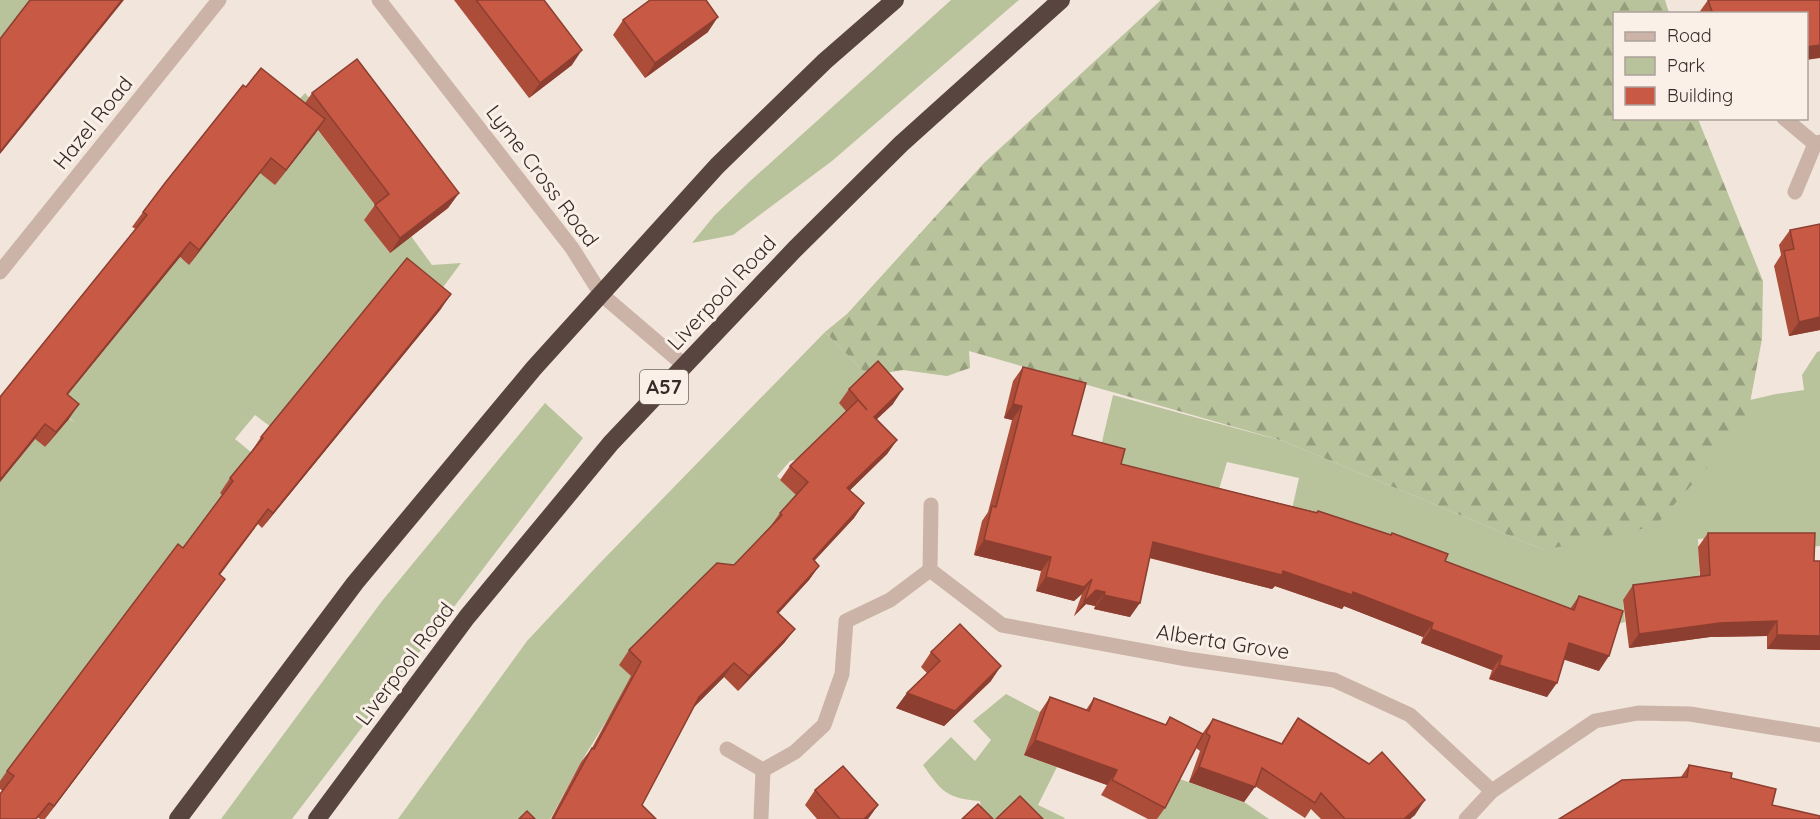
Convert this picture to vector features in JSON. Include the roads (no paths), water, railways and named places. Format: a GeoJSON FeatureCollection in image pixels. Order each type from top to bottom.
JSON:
{"type":"FeatureCollection","features":[{"type":"Feature","properties":{"kind":"highway"},"geometry":{"type":"LineString","coordinates":[[178,819],[355,583],[534,368],[717,166],[825,61],[895,0]]}},
{"type":"Feature","properties":{"kind":"highway","name":"Liverpool Road"},"geometry":{"type":"LineString","coordinates":[[317,819],[467,618],[611,443],[795,249],[893,152],[1061,0]]}},
{"type":"Feature","properties":{"kind":"street","name":"Hazel Road"},"geometry":{"type":"LineString","coordinates":[[0,272],[219,0]]}},
{"type":"Feature","properties":{"kind":"street","name":"Lyme Cross Road"},"geometry":{"type":"LineString","coordinates":[[379,0],[572,248],[601,294],[684,365]]}},
{"type":"Feature","properties":{"kind":"street"},"geometry":{"type":"LineString","coordinates":[[1787,120],[1818,143],[1795,192]]}},
{"type":"Feature","properties":{"kind":"street"},"geometry":{"type":"LineString","coordinates":[[763,770],[795,752],[824,725],[842,674],[846,621],[890,600],[930,570],[931,505]]}},
{"type":"Feature","properties":{"kind":"street","name":"Alberta Grove"},"geometry":{"type":"LineString","coordinates":[[930,570],[1002,624],[1187,659],[1334,680],[1410,716],[1492,791]]}},
{"type":"Feature","properties":{"kind":"street"},"geometry":{"type":"LineString","coordinates":[[1466,819],[1492,791],[1595,721],[1638,713],[1690,714],[1820,735]]}},
{"type":"Feature","properties":{"kind":"street"},"geometry":{"type":"LineString","coordinates":[[727,749],[763,770]]}},
{"type":"Feature","properties":{"kind":"street"},"geometry":{"type":"LineString","coordinates":[[762,817],[763,770]]}}]}
